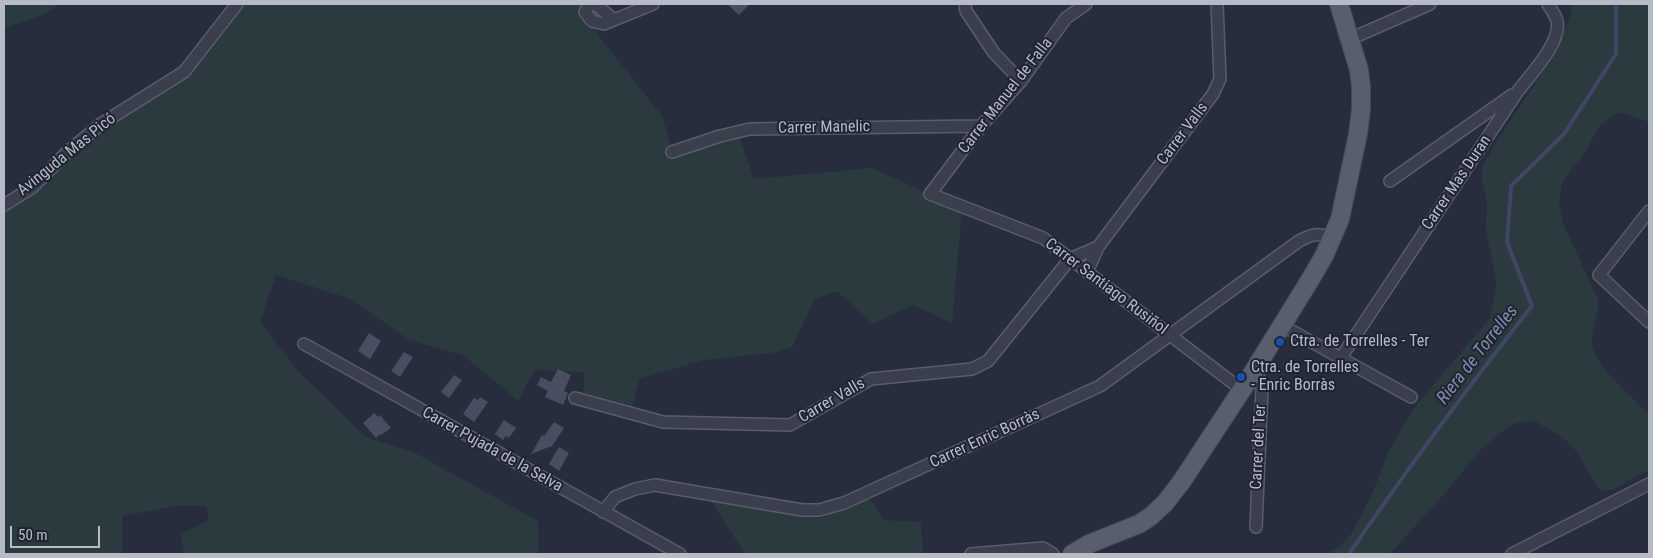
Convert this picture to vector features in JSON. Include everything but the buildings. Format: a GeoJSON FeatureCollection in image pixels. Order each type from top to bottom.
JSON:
{"type":"FeatureCollection","features":[{"type":"Feature","properties":{"kind":"main road"},"geometry":{"type":"LineString","coordinates":[[1072,554],[1089,544],[1139,524],[1166,503],[1242,390],[1324,256],[1340,219],[1358,134],[1361,109],[1359,70],[1339,4]]}},
{"type":"Feature","properties":{"kind":"street","name":"Avinguda Mas Picó"},"geometry":{"type":"LineString","coordinates":[[4,205],[33,187],[65,154],[101,124],[184,72],[237,4]]}},
{"type":"Feature","properties":{"kind":"street"},"geometry":{"type":"LineString","coordinates":[[594,4],[613,19],[653,4]]}},
{"type":"Feature","properties":{"kind":"street"},"geometry":{"type":"LineString","coordinates":[[965,4],[966,11],[994,53],[1021,81]]}},
{"type":"Feature","properties":{"kind":"street","name":"Carrer Manuel de Falla"},"geometry":{"type":"LineString","coordinates":[[930,194],[981,126],[1021,81],[1066,18],[1086,4]]}},
{"type":"Feature","properties":{"kind":"street","name":"Carrer Valls"},"geometry":{"type":"LineString","coordinates":[[1087,272],[1098,247],[1213,94],[1220,79],[1217,4]]}},
{"type":"Feature","properties":{"kind":"street"},"geometry":{"type":"LineString","coordinates":[[1350,39],[1430,4]]}},
{"type":"Feature","properties":{"kind":"street","name":"Carrer Mas Duran"},"geometry":{"type":"LineString","coordinates":[[1340,359],[1557,36],[1557,21],[1548,4]]}},
{"type":"Feature","properties":{"kind":"street"},"geometry":{"type":"LineString","coordinates":[[1390,181],[1518,92]]}},
{"type":"Feature","properties":{"kind":"street","name":"Carrer Manelic"},"geometry":{"type":"LineString","coordinates":[[672,152],[720,136],[750,129],[981,126]]}},
{"type":"Feature","properties":{"kind":"street","name":"Carrer Santiago Rusiñol"},"geometry":{"type":"LineString","coordinates":[[930,194],[1043,238],[1242,390]]}},
{"type":"Feature","properties":{"kind":"street"},"geometry":{"type":"LineString","coordinates":[[1649,211],[1599,275],[1649,322]]}},
{"type":"Feature","properties":{"kind":"street","name":"Carrer Enric Borràs"},"geometry":{"type":"LineString","coordinates":[[603,512],[615,497],[635,489],[655,485],[802,510],[820,510],[844,503],[1100,386],[1299,241],[1311,234],[1332,237]]}},
{"type":"Feature","properties":{"kind":"street","name":"Carrer Valls"},"geometry":{"type":"LineString","coordinates":[[575,398],[663,422],[790,425],[871,379],[972,369],[988,361],[1070,259],[1098,247]]}},
{"type":"Feature","properties":{"kind":"street"},"geometry":{"type":"LineString","coordinates":[[1282,326],[1411,397]]}},
{"type":"Feature","properties":{"kind":"street","name":"Carrer Pujada de la Selva"},"geometry":{"type":"LineString","coordinates":[[304,344],[680,554]]}},
{"type":"Feature","properties":{"kind":"street","name":"Carrer del Ter"},"geometry":{"type":"LineString","coordinates":[[1256,368],[1262,388],[1256,527]]}},
{"type":"Feature","properties":{"kind":"street"},"geometry":{"type":"LineString","coordinates":[[1512,554],[1649,484]]}},
{"type":"Feature","properties":{"kind":"street"},"geometry":{"type":"LineString","coordinates":[[654,554],[667,548]]}},
{"type":"Feature","properties":{"kind":"street"},"geometry":{"type":"LineString","coordinates":[[971,554],[1037,548],[1043,548],[1053,554]]}},
{"type":"Feature","properties":{"kind":"shaded area"},"geometry":{"type":"Polygon","coordinates":[[[4,4],[60,4],[42,15],[4,28],[4,4]]]}},
{"type":"Feature","properties":{"kind":"shaded area"},"geometry":{"type":"Polygon","coordinates":[[[228,4],[583,4],[580,12],[662,116],[674,154],[739,136],[754,179],[872,168],[962,209],[952,323],[913,305],[873,324],[837,291],[815,299],[792,347],[772,353],[704,360],[640,378],[632,406],[584,393],[584,372],[535,370],[518,401],[463,355],[409,340],[351,299],[276,275],[260,322],[298,371],[366,437],[415,453],[538,521],[538,554],[184,554],[181,534],[209,520],[206,506],[177,506],[122,516],[122,554],[4,554],[4,197],[31,180],[77,135],[163,78],[197,50],[228,4]]]}},
{"type":"Feature","properties":{"kind":"shaded area"},"geometry":{"type":"Polygon","coordinates":[[[1572,4],[1649,4],[1649,122],[1622,113],[1614,114],[1599,127],[1580,161],[1562,183],[1559,203],[1563,223],[1598,299],[1598,310],[1592,338],[1593,348],[1613,379],[1649,414],[1649,470],[1612,490],[1601,491],[1576,451],[1568,442],[1535,421],[1516,423],[1484,446],[1390,554],[1327,554],[1339,547],[1352,533],[1374,490],[1387,455],[1418,403],[1490,318],[1496,279],[1486,231],[1487,203],[1481,175],[1483,165],[1496,142],[1554,56],[1567,24],[1572,4]]]}},
{"type":"Feature","properties":{"kind":"shaded area"},"geometry":{"type":"Polygon","coordinates":[[[870,499],[884,520],[921,522],[923,554],[745,554],[711,501],[821,518],[870,499]]]}},
{"type":"Feature","properties":{"kind":"waterway","name":"Riera de Torrelles"},"geometry":{"type":"LineString","coordinates":[[1349,554],[1438,428],[1532,306],[1507,242],[1511,186],[1564,134],[1616,54],[1616,4]]}},
{"type":"Feature","properties":{"kind":"place","name":"Ctra. de Torrelles - Ter"},"geometry":{"type":"Point","coordinates":[1280,342]}},
{"type":"Feature","properties":{"kind":"place","name":"Ctra. de Torrelles - Enric Borràs"},"geometry":{"type":"Point","coordinates":[1241,377]}}]}
